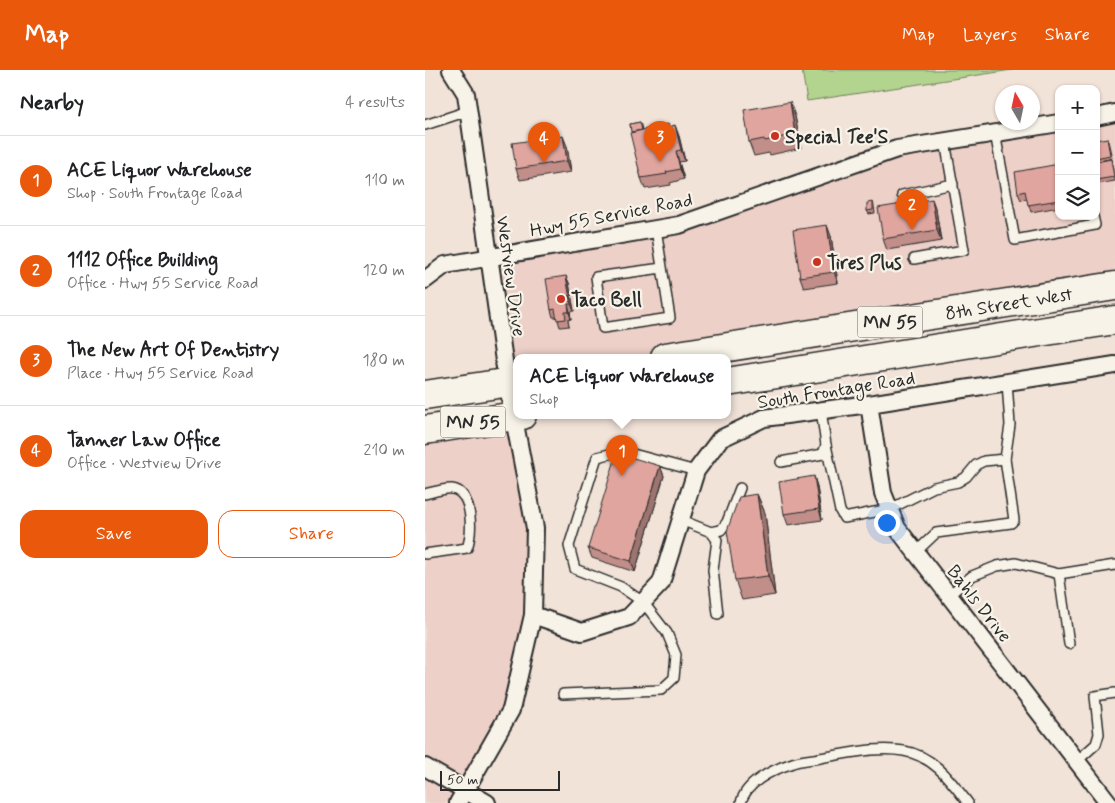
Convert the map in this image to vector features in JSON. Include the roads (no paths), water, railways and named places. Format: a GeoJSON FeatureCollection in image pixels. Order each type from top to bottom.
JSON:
{"type":"FeatureCollection","features":[{"type":"Feature","properties":{"kind":"highway","name":"8th Street West"},"geometry":{"type":"LineString","coordinates":[[684,354],[1115,286]]}},
{"type":"Feature","properties":{"kind":"highway","name":"8th Street West"},"geometry":{"type":"LineString","coordinates":[[731,381],[1115,320]]}},
{"type":"Feature","properties":{"kind":"highway","name":"MN 55"},"geometry":{"type":"LineString","coordinates":[[425,395],[512,381]]}},
{"type":"Feature","properties":{"kind":"highway","name":"MN 55"},"geometry":{"type":"LineString","coordinates":[[425,430],[513,417]]}},
{"type":"Feature","properties":{"kind":"street","name":"Westview Drive"},"geometry":{"type":"LineString","coordinates":[[451,70],[466,94],[489,256],[512,381]]}},
{"type":"Feature","properties":{"kind":"street"},"geometry":{"type":"LineString","coordinates":[[1100,116],[1115,114]]}},
{"type":"Feature","properties":{"kind":"street","name":"Hwy 55 Service Road"},"geometry":{"type":"LineString","coordinates":[[425,280],[445,265],[679,225],[897,149],[1055,124]]}},
{"type":"Feature","properties":{"kind":"street","name":"South Frontage Road"},"geometry":{"type":"LineString","coordinates":[[533,615],[582,632],[629,617],[661,583],[697,471],[720,439],[763,418],[869,404],[1115,365]]}},
{"type":"Feature","properties":{"kind":"street","name":"Bahls Drive"},"geometry":{"type":"LineString","coordinates":[[869,404],[883,493],[897,528],[1109,803]]}},
{"type":"Feature","properties":{"kind":"street","name":"Westview Drive"},"geometry":{"type":"LineString","coordinates":[[462,797],[511,710],[533,615],[535,528],[517,419]]}},
{"type":"Feature","properties":{"kind":"street"},"geometry":{"type":"LineString","coordinates":[[425,767],[462,797],[487,803]]}},
{"type":"Feature","properties":{"kind":"lane"},"geometry":{"type":"LineString","coordinates":[[425,125],[468,111]]}},
{"type":"Feature","properties":{"kind":"lane"},"geometry":{"type":"LineString","coordinates":[[995,133],[1015,240],[1095,225],[1094,220]]}},
{"type":"Feature","properties":{"kind":"lane"},"geometry":{"type":"LineString","coordinates":[[914,259],[964,250],[945,141]]}},
{"type":"Feature","properties":{"kind":"lane"},"geometry":{"type":"LineString","coordinates":[[901,195],[953,184]]}},
{"type":"Feature","properties":{"kind":"lane"},"geometry":{"type":"LineString","coordinates":[[656,229],[670,318],[603,328],[596,278],[662,268]]}},
{"type":"Feature","properties":{"kind":"lane"},"geometry":{"type":"LineString","coordinates":[[916,552],[936,533],[1011,523],[1014,520],[1005,458],[1010,425],[1007,382]]}},
{"type":"Feature","properties":{"kind":"lane"},"geometry":{"type":"LineString","coordinates":[[821,410],[826,445],[840,510],[844,518],[890,509],[934,487],[958,482],[966,477],[976,465],[984,461],[1005,458]]}},
{"type":"Feature","properties":{"kind":"lane"},"geometry":{"type":"LineString","coordinates":[[781,462],[823,454],[826,445]]}},
{"type":"Feature","properties":{"kind":"lane"},"geometry":{"type":"LineString","coordinates":[[563,694],[661,690],[674,678],[676,655],[667,633],[643,602],[621,587],[575,569],[569,546],[597,457],[623,451],[697,471]]}},
{"type":"Feature","properties":{"kind":"lane"},"geometry":{"type":"LineString","coordinates":[[711,532],[721,530],[727,522],[740,488]]}},
{"type":"Feature","properties":{"kind":"lane"},"geometry":{"type":"LineString","coordinates":[[425,494],[452,489],[461,494],[467,501],[471,537],[467,548],[425,554]]}},
{"type":"Feature","properties":{"kind":"lane"},"geometry":{"type":"LineString","coordinates":[[681,520],[711,532],[717,540],[713,570],[718,614]]}},
{"type":"Feature","properties":{"kind":"lane"},"geometry":{"type":"LineString","coordinates":[[949,595],[972,576],[997,566],[1016,563],[1059,574],[1115,565]]}},
{"type":"Feature","properties":{"kind":"lane"},"geometry":{"type":"LineString","coordinates":[[1059,574],[1069,644]]}},
{"type":"Feature","properties":{"kind":"lane"},"geometry":{"type":"LineString","coordinates":[[1077,761],[1096,744],[1099,734],[1095,696],[1115,693]]}},
{"type":"Feature","properties":{"kind":"lane"},"geometry":{"type":"LineString","coordinates":[[741,803],[742,796],[758,780],[791,763],[877,749],[905,751],[928,760],[946,774],[968,803]]}},
{"type":"Feature","properties":{"kind":"place","name":"Special Tee'S"},"geometry":{"type":"Point","coordinates":[775,136]}},
{"type":"Feature","properties":{"kind":"place","name":"The New Art Of Dentistry"},"geometry":{"type":"Point","coordinates":[660,162]}},
{"type":"Feature","properties":{"kind":"place","name":"Tanner Law Office"},"geometry":{"type":"Point","coordinates":[544,163]}},
{"type":"Feature","properties":{"kind":"place","name":"1112 Office Building"},"geometry":{"type":"Point","coordinates":[912,230]}},
{"type":"Feature","properties":{"kind":"place","name":"Tires Plus"},"geometry":{"type":"Point","coordinates":[817,262]}},
{"type":"Feature","properties":{"kind":"place","name":"Taco Bell"},"geometry":{"type":"Point","coordinates":[561,299]}},
{"type":"Feature","properties":{"kind":"place","name":"ACE Liquor Warehouse"},"geometry":{"type":"Point","coordinates":[622,476]}}]}
